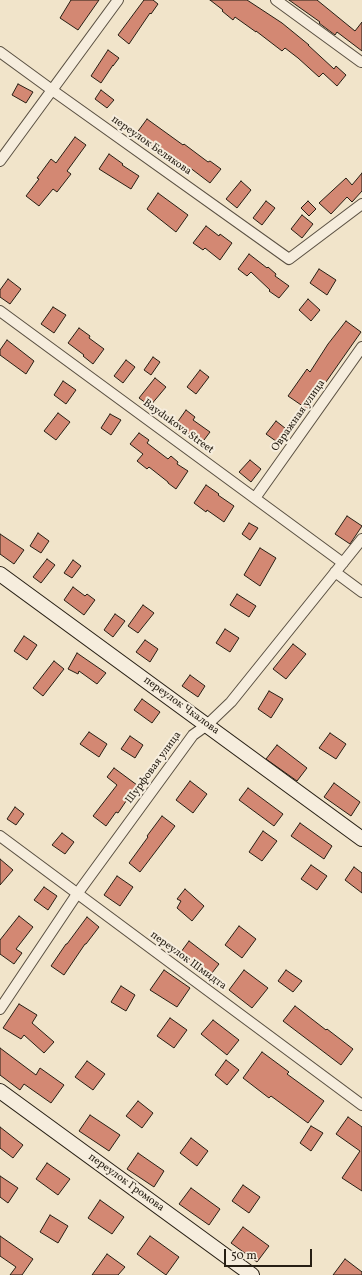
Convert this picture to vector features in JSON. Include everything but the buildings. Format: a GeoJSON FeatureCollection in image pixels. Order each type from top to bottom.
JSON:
{"type":"FeatureCollection","features":[{"type":"Feature","properties":{"kind":"street"},"geometry":{"type":"LineString","coordinates":[[0,161],[118,0]]}},
{"type":"Feature","properties":{"kind":"street"},"geometry":{"type":"LineString","coordinates":[[276,0],[361,62]]}},
{"type":"Feature","properties":{"kind":"street","name":"переулок Белякова"},"geometry":{"type":"LineString","coordinates":[[0,52],[288,259],[362,204]]}},
{"type":"Feature","properties":{"kind":"street","name":"Baydukova Street"},"geometry":{"type":"LineString","coordinates":[[0,311],[342,562]]}},
{"type":"Feature","properties":{"kind":"street","name":"Овражная улица"},"geometry":{"type":"LineString","coordinates":[[255,498],[362,348]]}},
{"type":"Feature","properties":{"kind":"street","name":"Шурфовая улица"},"geometry":{"type":"LineString","coordinates":[[0,1009],[78,894],[193,735],[207,725],[231,702],[362,539]]}},
{"type":"Feature","properties":{"kind":"street"},"geometry":{"type":"LineString","coordinates":[[335,572],[362,592]]}},
{"type":"Feature","properties":{"kind":"street","name":"переулок Чкалова"},"geometry":{"type":"LineString","coordinates":[[0,574],[362,839]]}},
{"type":"Feature","properties":{"kind":"street","name":"переулок Шмидта"},"geometry":{"type":"LineString","coordinates":[[0,836],[362,1105]]}},
{"type":"Feature","properties":{"kind":"street","name":"переулок Громова"},"geometry":{"type":"LineString","coordinates":[[0,1091],[252,1275]]}}]}
